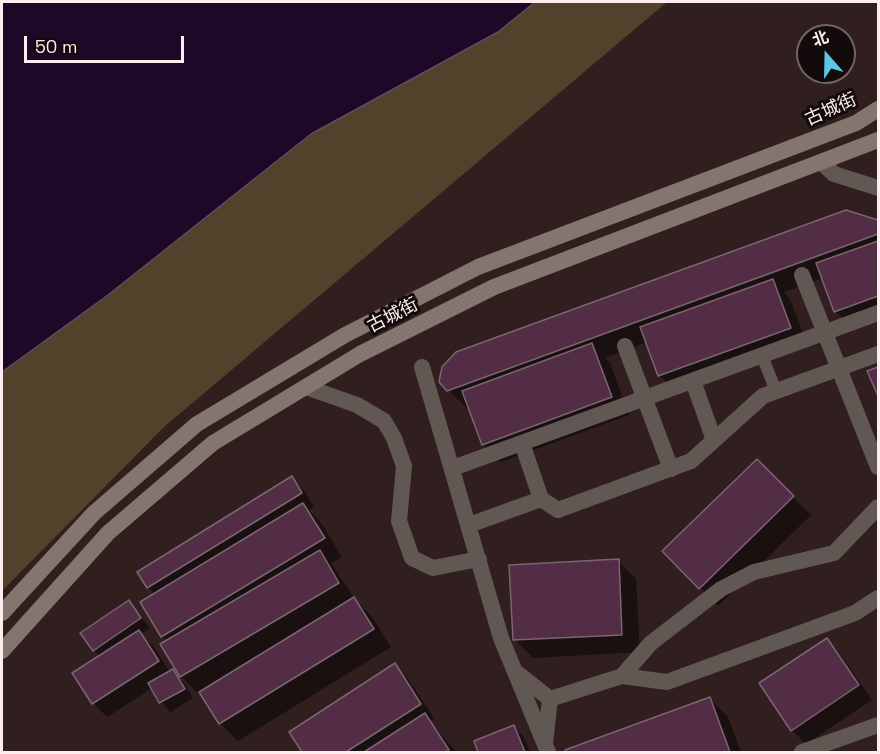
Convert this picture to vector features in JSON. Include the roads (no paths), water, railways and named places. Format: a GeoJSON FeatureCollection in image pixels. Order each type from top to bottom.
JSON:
{"type":"FeatureCollection","features":[{"type":"Feature","properties":{"kind":"main road","name":"古城街"},"geometry":{"type":"LineString","coordinates":[[2,613],[93,513],[197,424],[345,335],[478,267],[856,123],[879,109]]}},
{"type":"Feature","properties":{"kind":"main road","name":"古城街"},"geometry":{"type":"LineString","coordinates":[[2,651],[108,533],[213,443],[360,354],[494,287],[879,140]]}},
{"type":"Feature","properties":{"kind":"street"},"geometry":{"type":"LineString","coordinates":[[821,162],[834,174],[879,188]]}},
{"type":"Feature","properties":{"kind":"street"},"geometry":{"type":"LineString","coordinates":[[802,275],[879,467]]}},
{"type":"Feature","properties":{"kind":"street"},"geometry":{"type":"LineString","coordinates":[[453,468],[879,313]]}},
{"type":"Feature","properties":{"kind":"street"},"geometry":{"type":"LineString","coordinates":[[624,346],[671,469]]}},
{"type":"Feature","properties":{"kind":"street"},"geometry":{"type":"LineString","coordinates":[[522,443],[541,499],[558,510],[691,461],[763,396],[879,354]]}},
{"type":"Feature","properties":{"kind":"street"},"geometry":{"type":"LineString","coordinates":[[422,367],[470,525],[501,638],[546,748]]}},
{"type":"Feature","properties":{"kind":"street"},"geometry":{"type":"LineString","coordinates":[[693,381],[714,440]]}},
{"type":"Feature","properties":{"kind":"street"},"geometry":{"type":"LineString","coordinates":[[306,387],[357,405],[384,421],[394,438],[404,466],[399,521],[412,558],[433,568],[479,559]]}},
{"type":"Feature","properties":{"kind":"street"},"geometry":{"type":"LineString","coordinates":[[470,525],[541,499]]}},
{"type":"Feature","properties":{"kind":"street"},"geometry":{"type":"LineString","coordinates":[[622,676],[651,643],[721,590],[754,572],[834,553],[879,507]]}},
{"type":"Feature","properties":{"kind":"street"},"geometry":{"type":"LineString","coordinates":[[550,699],[622,676],[667,682],[855,613],[879,598]]}},
{"type":"Feature","properties":{"kind":"street"},"geometry":{"type":"LineString","coordinates":[[515,671],[550,699]]}},
{"type":"Feature","properties":{"kind":"street"},"geometry":{"type":"LineString","coordinates":[[546,748],[550,699]]}},
{"type":"Feature","properties":{"kind":"street"},"geometry":{"type":"LineString","coordinates":[[802,753],[879,725]]}},
{"type":"Feature","properties":{"kind":"lane"},"geometry":{"type":"LineString","coordinates":[[762,356],[776,391]]}}]}
